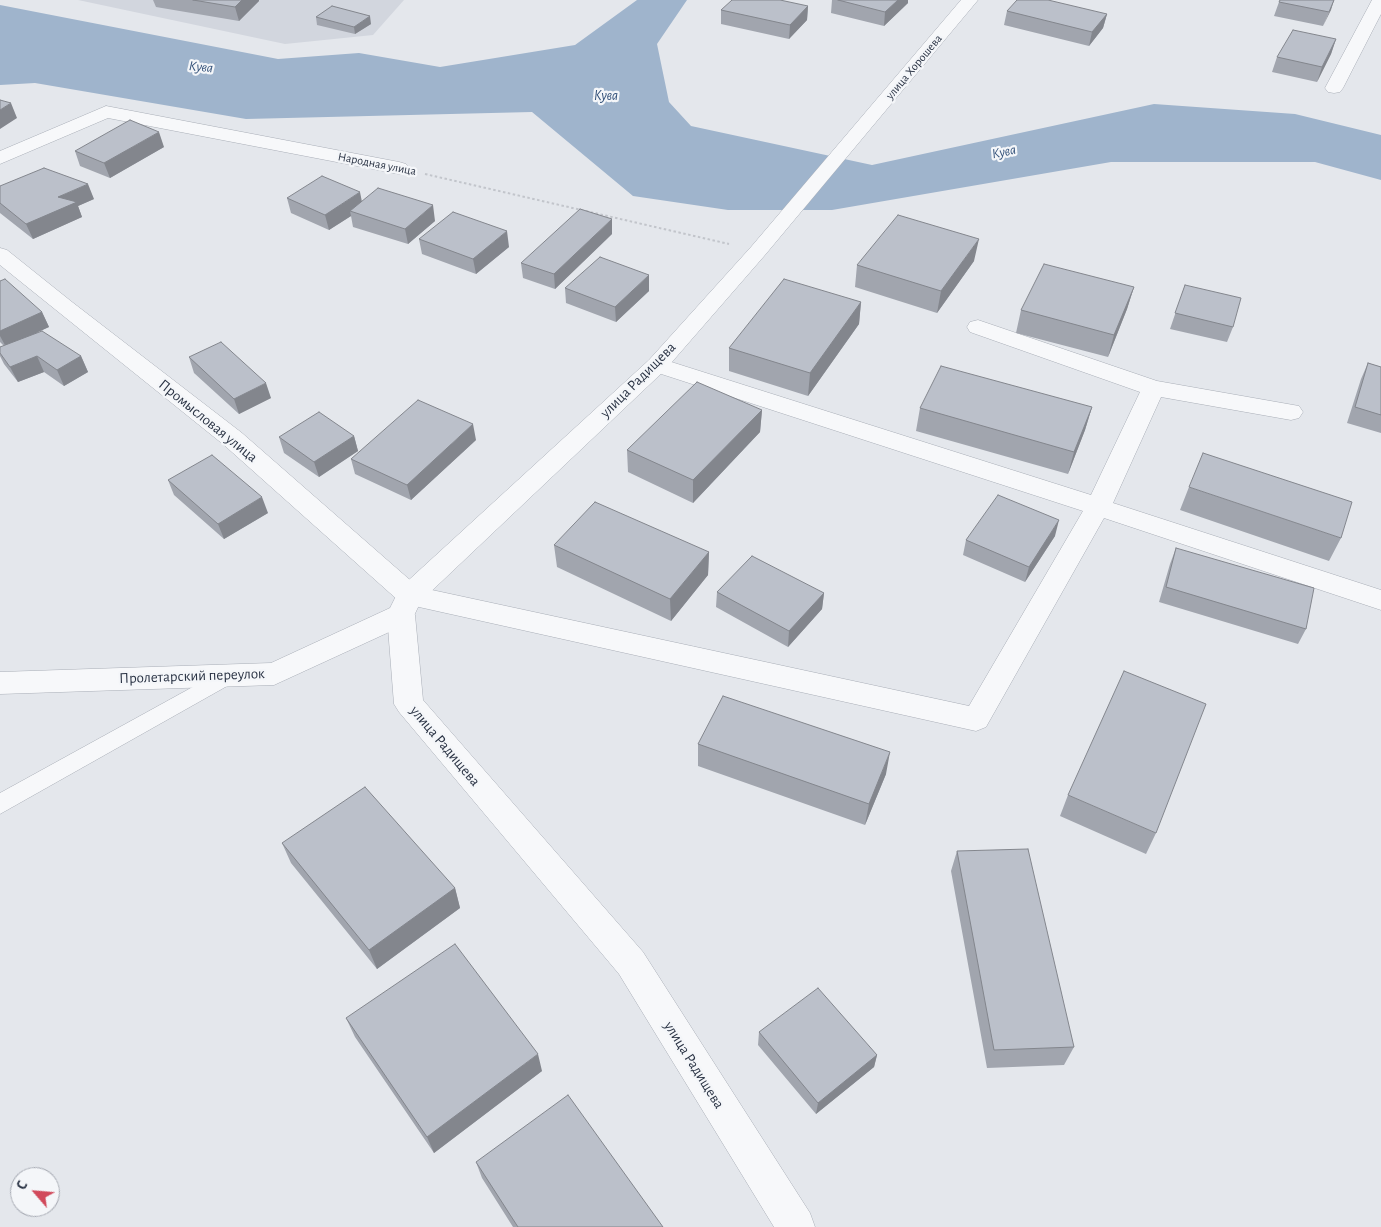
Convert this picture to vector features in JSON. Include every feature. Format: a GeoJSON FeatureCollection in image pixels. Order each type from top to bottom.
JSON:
{"type":"FeatureCollection","features":[{"type":"Feature","properties":{"kind":"street","name":"улица Хорошева"},"geometry":{"type":"LineString","coordinates":[[758,251],[970,0]]}},
{"type":"Feature","properties":{"kind":"street"},"geometry":{"type":"LineString","coordinates":[[1334,88],[1380,0]]}},
{"type":"Feature","properties":{"kind":"street","name":"Народная улица"},"geometry":{"type":"LineString","coordinates":[[0,158],[106,112],[399,168]]}},
{"type":"Feature","properties":{"kind":"street","name":"улица Радищева"},"geometry":{"type":"LineString","coordinates":[[758,251],[657,365],[406,605],[409,704],[630,963],[796,1227]]}},
{"type":"Feature","properties":{"kind":"street","name":"Промысловая улица"},"geometry":{"type":"LineString","coordinates":[[0,254],[64,308],[233,439],[406,605]]}},
{"type":"Feature","properties":{"kind":"street"},"geometry":{"type":"LineString","coordinates":[[978,327],[1153,388],[1291,412]]}},
{"type":"Feature","properties":{"kind":"street"},"geometry":{"type":"LineString","coordinates":[[657,365],[1381,600]]}},
{"type":"Feature","properties":{"kind":"street"},"geometry":{"type":"LineString","coordinates":[[406,605],[976,719],[1098,507],[1153,388]]}},
{"type":"Feature","properties":{"kind":"street","name":"Пролетарский переулок"},"geometry":{"type":"LineString","coordinates":[[0,683],[274,674],[406,605]]}},
{"type":"Feature","properties":{"kind":"lane"},"geometry":{"type":"LineString","coordinates":[[0,804],[229,675]]}},
{"type":"Feature","properties":{"kind":"path","name":"Народная улица"},"geometry":{"type":"LineString","coordinates":[[399,168],[758,251]]}},
{"type":"Feature","properties":{"kind":"shaded area"},"geometry":{"type":"Polygon","coordinates":[[[78,0],[404,0],[373,35],[285,44],[78,0]]]}},
{"type":"Feature","properties":{"kind":"water","name":"Кува"},"geometry":{"type":"Polygon","coordinates":[[[637,0],[687,0],[657,44],[669,102],[691,126],[872,165],[1154,104],[1295,114],[1381,135],[1381,180],[1315,162],[1111,162],[832,210],[728,210],[633,196],[532,112],[246,119],[35,83],[0,85],[0,5],[278,59],[359,53],[440,67],[575,45],[637,0]]]}},
{"type":"Feature","properties":{"kind":"building"},"geometry":{"type":"Polygon","coordinates":[[[193,0],[242,0],[235,7],[193,0]]]}},
{"type":"Feature","properties":{"kind":"building"},"geometry":{"type":"Polygon","coordinates":[[[732,0],[780,0],[808,6],[790,25],[721,10],[732,0]]]}},
{"type":"Feature","properties":{"kind":"building"},"geometry":{"type":"Polygon","coordinates":[[[838,0],[898,0],[885,12],[838,0]]]}},
{"type":"Feature","properties":{"kind":"building"},"geometry":{"type":"Polygon","coordinates":[[[1017,0],[1048,0],[1107,14],[1092,32],[1007,11],[1017,0]]]}},
{"type":"Feature","properties":{"kind":"building"},"geometry":{"type":"Polygon","coordinates":[[[1280,0],[1334,0],[1329,12],[1279,2],[1280,0]]]}},
{"type":"Feature","properties":{"kind":"building"},"geometry":{"type":"Polygon","coordinates":[[[332,6],[370,16],[354,27],[316,17],[332,6]]]}},
{"type":"Feature","properties":{"kind":"building"},"geometry":{"type":"Polygon","coordinates":[[[1293,30],[1336,39],[1322,67],[1277,57],[1293,30]]]}},
{"type":"Feature","properties":{"kind":"building"},"geometry":{"type":"Polygon","coordinates":[[[0,100],[11,103],[0,110],[0,100]]]}},
{"type":"Feature","properties":{"kind":"building"},"geometry":{"type":"Polygon","coordinates":[[[130,120],[159,132],[104,163],[75,151],[130,120]]]}},
{"type":"Feature","properties":{"kind":"building"},"geometry":{"type":"Polygon","coordinates":[[[44,168],[88,184],[58,197],[77,202],[26,224],[0,203],[0,186],[44,168]]]}},
{"type":"Feature","properties":{"kind":"building"},"geometry":{"type":"Polygon","coordinates":[[[322,176],[360,192],[325,215],[287,198],[322,176]]]}},
{"type":"Feature","properties":{"kind":"building"},"geometry":{"type":"Polygon","coordinates":[[[378,188],[433,205],[405,229],[350,211],[378,188]]]}},
{"type":"Feature","properties":{"kind":"building"},"geometry":{"type":"Polygon","coordinates":[[[580,209],[612,219],[554,274],[521,263],[580,209]]]}},
{"type":"Feature","properties":{"kind":"building"},"geometry":{"type":"Polygon","coordinates":[[[453,212],[507,231],[473,259],[419,239],[453,212]]]}},
{"type":"Feature","properties":{"kind":"building"},"geometry":{"type":"Polygon","coordinates":[[[898,215],[979,239],[941,291],[857,265],[898,215]]]}},
{"type":"Feature","properties":{"kind":"building"},"geometry":{"type":"Polygon","coordinates":[[[600,257],[649,275],[615,307],[565,288],[600,257]]]}},
{"type":"Feature","properties":{"kind":"building"},"geometry":{"type":"Polygon","coordinates":[[[1044,264],[1134,287],[1114,335],[1021,310],[1044,264]]]}},
{"type":"Feature","properties":{"kind":"building"},"geometry":{"type":"Polygon","coordinates":[[[5,279],[42,312],[0,331],[0,281],[5,279]]]}},
{"type":"Feature","properties":{"kind":"building"},"geometry":{"type":"Polygon","coordinates":[[[784,279],[861,302],[810,373],[729,348],[784,279]]]}},
{"type":"Feature","properties":{"kind":"building"},"geometry":{"type":"Polygon","coordinates":[[[1185,285],[1241,298],[1233,327],[1175,313],[1185,285]]]}},
{"type":"Feature","properties":{"kind":"building"},"geometry":{"type":"Polygon","coordinates":[[[42,331],[81,356],[57,370],[37,356],[10,367],[0,353],[0,347],[42,331]]]}},
{"type":"Feature","properties":{"kind":"building"},"geometry":{"type":"Polygon","coordinates":[[[221,342],[266,383],[234,399],[189,357],[221,342]]]}},
{"type":"Feature","properties":{"kind":"building"},"geometry":{"type":"Polygon","coordinates":[[[1368,363],[1381,367],[1381,415],[1355,407],[1368,363]]]}},
{"type":"Feature","properties":{"kind":"building"},"geometry":{"type":"Polygon","coordinates":[[[941,366],[1092,407],[1074,452],[920,408],[941,366]]]}},
{"type":"Feature","properties":{"kind":"building"},"geometry":{"type":"Polygon","coordinates":[[[697,382],[762,410],[693,480],[627,450],[697,382]]]}},
{"type":"Feature","properties":{"kind":"building"},"geometry":{"type":"Polygon","coordinates":[[[418,400],[473,424],[407,485],[351,459],[418,400]]]}},
{"type":"Feature","properties":{"kind":"building"},"geometry":{"type":"Polygon","coordinates":[[[319,412],[354,436],[314,462],[279,437],[319,412]]]}},
{"type":"Feature","properties":{"kind":"building"},"geometry":{"type":"Polygon","coordinates":[[[1203,453],[1352,502],[1341,538],[1189,487],[1203,453]]]}},
{"type":"Feature","properties":{"kind":"building"},"geometry":{"type":"Polygon","coordinates":[[[212,455],[262,497],[218,524],[168,480],[212,455]]]}},
{"type":"Feature","properties":{"kind":"building"},"geometry":{"type":"Polygon","coordinates":[[[998,495],[1059,520],[1029,567],[966,540],[998,495]]]}},
{"type":"Feature","properties":{"kind":"building"},"geometry":{"type":"Polygon","coordinates":[[[595,502],[709,552],[670,599],[554,545],[595,502]]]}},
{"type":"Feature","properties":{"kind":"building"},"geometry":{"type":"Polygon","coordinates":[[[1176,548],[1314,588],[1306,629],[1166,587],[1176,548]]]}},
{"type":"Feature","properties":{"kind":"building"},"geometry":{"type":"Polygon","coordinates":[[[752,556],[824,593],[789,631],[717,592],[752,556]]]}},
{"type":"Feature","properties":{"kind":"building"},"geometry":{"type":"Polygon","coordinates":[[[1124,671],[1206,704],[1156,833],[1068,795],[1124,671]]]}},
{"type":"Feature","properties":{"kind":"building"},"geometry":{"type":"Polygon","coordinates":[[[723,696],[890,752],[869,804],[698,744],[723,696]]]}},
{"type":"Feature","properties":{"kind":"building"},"geometry":{"type":"Polygon","coordinates":[[[365,787],[455,888],[369,950],[282,843],[365,787]]]}},
{"type":"Feature","properties":{"kind":"building"},"geometry":{"type":"Polygon","coordinates":[[[1028,849],[1074,1047],[994,1050],[957,851],[1028,849]]]}},
{"type":"Feature","properties":{"kind":"building"},"geometry":{"type":"Polygon","coordinates":[[[455,944],[538,1054],[427,1137],[346,1018],[455,944]]]}},
{"type":"Feature","properties":{"kind":"building"},"geometry":{"type":"Polygon","coordinates":[[[818,988],[877,1055],[818,1103],[759,1032],[818,988]]]}},
{"type":"Feature","properties":{"kind":"building"},"geometry":{"type":"Polygon","coordinates":[[[568,1095],[663,1227],[518,1227],[476,1162],[568,1095]]]}}]}
